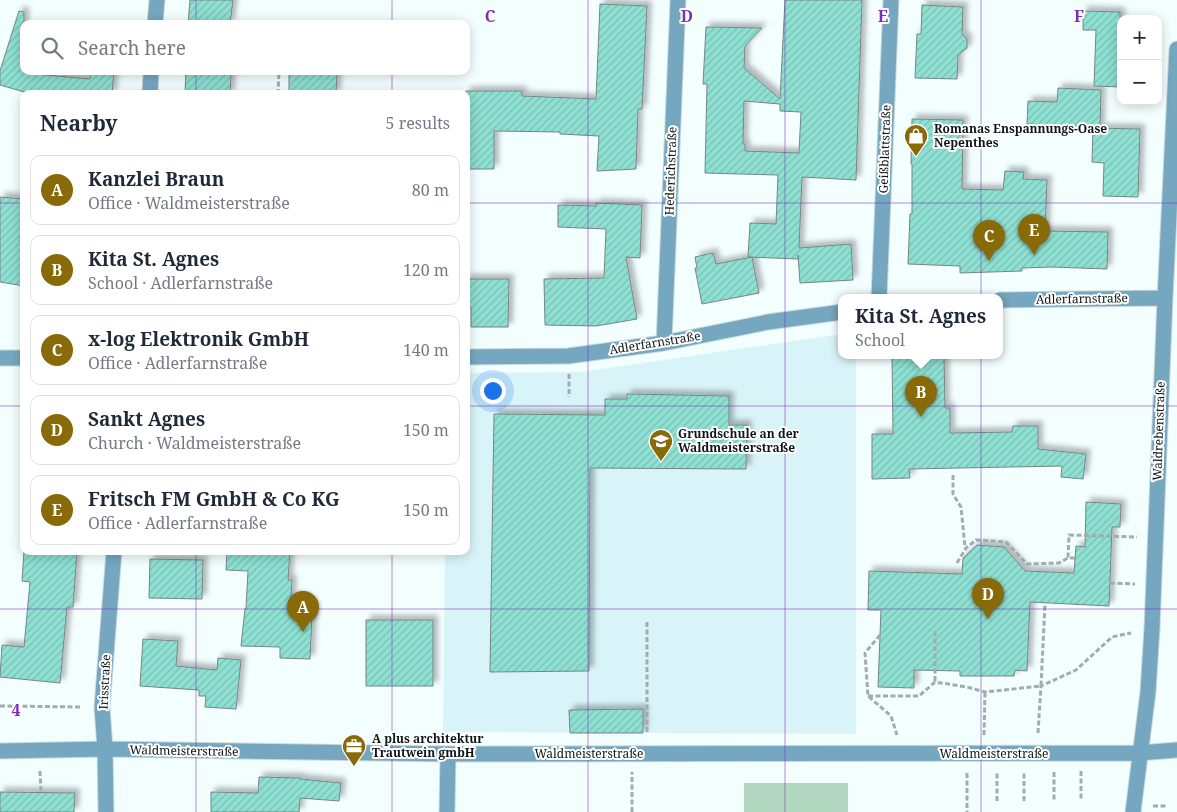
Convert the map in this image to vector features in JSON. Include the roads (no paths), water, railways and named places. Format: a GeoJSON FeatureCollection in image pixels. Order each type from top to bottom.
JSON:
{"type":"FeatureCollection","features":[{"type":"Feature","properties":{"kind":"street"},"geometry":{"type":"LineString","coordinates":[[155,20],[157,0]]}},
{"type":"Feature","properties":{"kind":"street","name":"Hederichstraße"},"geometry":{"type":"LineString","coordinates":[[664,343],[678,0]]}},
{"type":"Feature","properties":{"kind":"street","name":"Geißblattstraße"},"geometry":{"type":"LineString","coordinates":[[879,294],[891,0]]}},
{"type":"Feature","properties":{"kind":"street","name":"Waldrebenstraße"},"geometry":{"type":"LineString","coordinates":[[1133,812],[1148,692],[1152,628],[1177,49]]}},
{"type":"Feature","properties":{"kind":"street"},"geometry":{"type":"LineString","coordinates":[[150,90],[151,75]]}},
{"type":"Feature","properties":{"kind":"street","name":"Adlerfarnstraße"},"geometry":{"type":"LineString","coordinates":[[1003,300],[1165,298]]}},
{"type":"Feature","properties":{"kind":"street","name":"Adlerfarnstraße"},"geometry":{"type":"LineString","coordinates":[[470,357],[568,356],[664,343],[768,322],[838,313]]}},
{"type":"Feature","properties":{"kind":"street"},"geometry":{"type":"LineString","coordinates":[[0,358],[20,358]]}},
{"type":"Feature","properties":{"kind":"street","name":"Irisstraße"},"geometry":{"type":"LineString","coordinates":[[106,812],[102,707],[114,555]]}},
{"type":"Feature","properties":{"kind":"street","name":"Waldmeisterstraße"},"geometry":{"type":"LineString","coordinates":[[0,751],[105,749],[448,754],[1139,754],[1177,750]]}},
{"type":"Feature","properties":{"kind":"street"},"geometry":{"type":"LineString","coordinates":[[447,812],[448,754]]}},
{"type":"Feature","properties":{"kind":"place","name":"Romanas Enspannungs-Oase Nepenthes"},"geometry":{"type":"Point","coordinates":[916,157]}},
{"type":"Feature","properties":{"kind":"place","name":"Fritsch FM GmbH & Co KG"},"geometry":{"type":"Point","coordinates":[1034,255]}},
{"type":"Feature","properties":{"kind":"place","name":"x-log Elektronik GmbH"},"geometry":{"type":"Point","coordinates":[989,261]}},
{"type":"Feature","properties":{"kind":"place","name":"Kita St. Agnes"},"geometry":{"type":"Point","coordinates":[921,417]}},
{"type":"Feature","properties":{"kind":"place","name":"Grundschule an der Waldmeisterstraße"},"geometry":{"type":"Point","coordinates":[661,462]}},
{"type":"Feature","properties":{"kind":"place","name":"Sankt Agnes"},"geometry":{"type":"Point","coordinates":[988,619]}},
{"type":"Feature","properties":{"kind":"place","name":"Kanzlei Braun"},"geometry":{"type":"Point","coordinates":[303,632]}},
{"type":"Feature","properties":{"kind":"place","name":"A plus architektur Trautwein gmbH"},"geometry":{"type":"Point","coordinates":[354,767]}}]}
